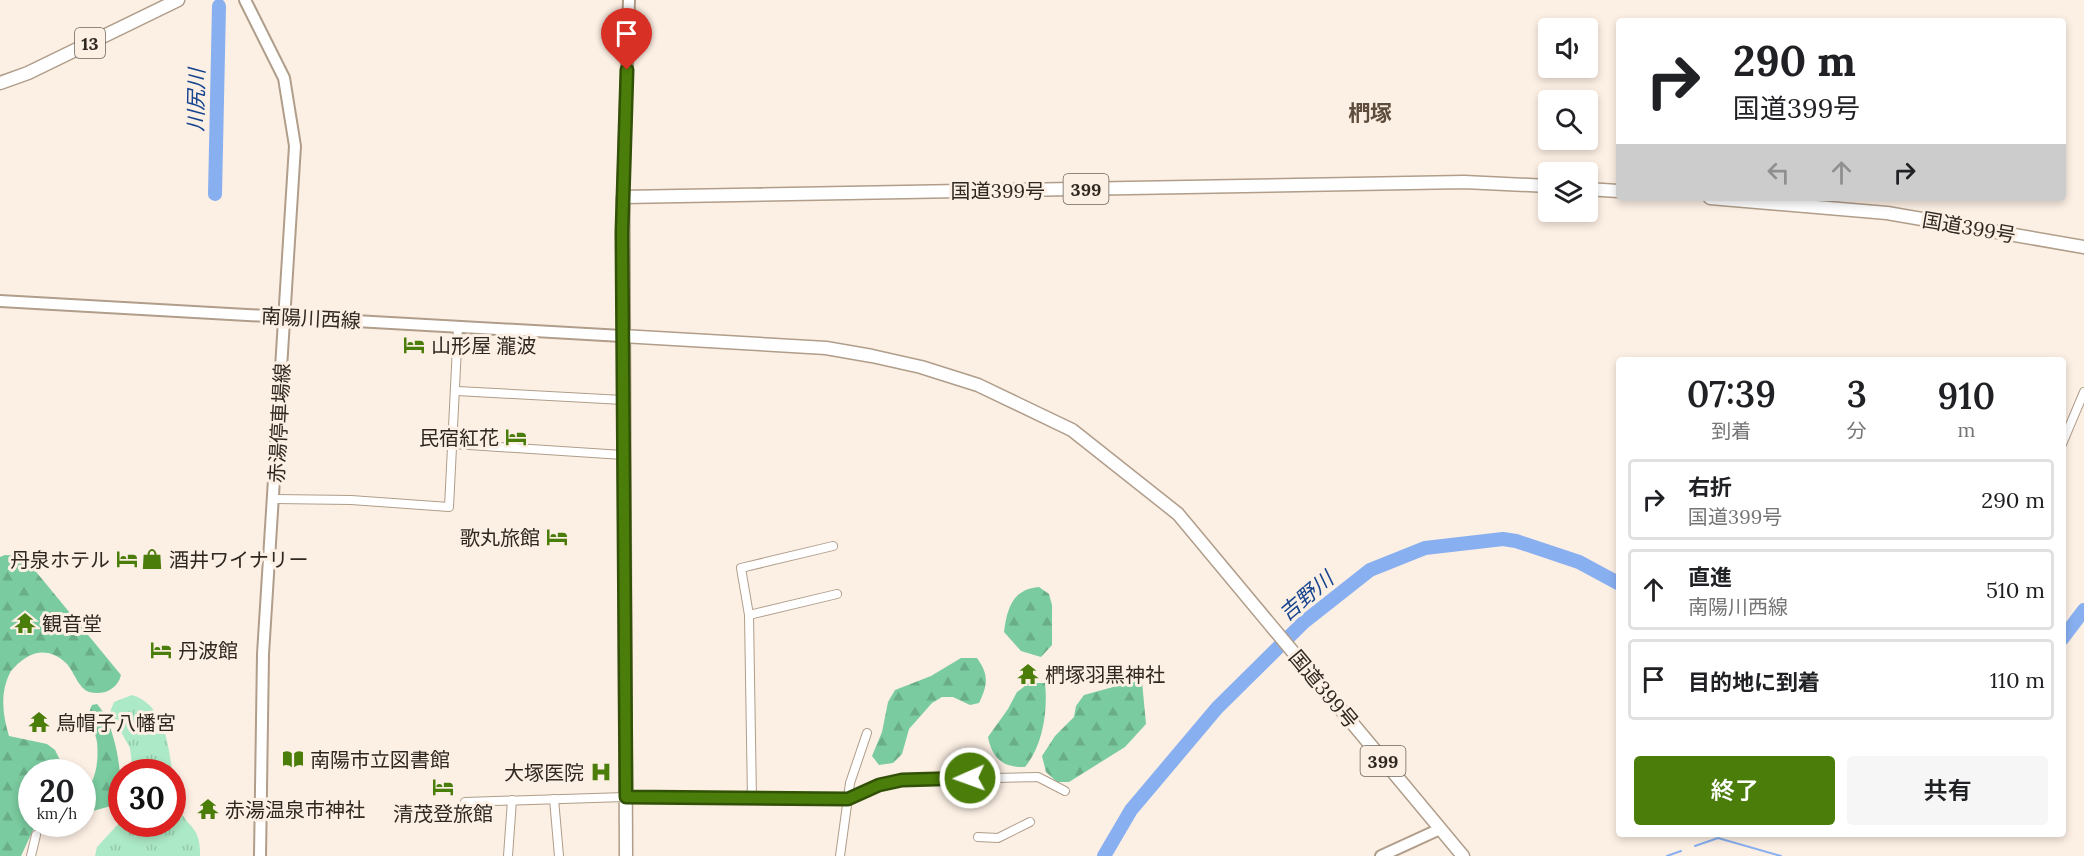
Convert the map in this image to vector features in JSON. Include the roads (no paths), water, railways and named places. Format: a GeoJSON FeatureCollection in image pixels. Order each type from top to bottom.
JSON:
{"type":"FeatureCollection","features":[{"type":"Feature","properties":{"kind":"highway","name":"13"},"geometry":{"type":"LineString","coordinates":[[0,82],[28,73],[178,0]]}},
{"type":"Feature","properties":{"kind":"highway","name":"国道399号"},"geometry":{"type":"LineString","coordinates":[[623,197],[1464,182],[1538,186]]}},
{"type":"Feature","properties":{"kind":"highway"},"geometry":{"type":"LineString","coordinates":[[1598,190],[1616,191]]}},
{"type":"Feature","properties":{"kind":"highway"},"geometry":{"type":"LineString","coordinates":[[623,197],[626,856]]}},
{"type":"Feature","properties":{"kind":"highway","name":"国道399号"},"geometry":{"type":"LineString","coordinates":[[1745,201],[1887,213],[2084,247]]}},
{"type":"Feature","properties":{"kind":"highway","name":"国道399号"},"geometry":{"type":"LineString","coordinates":[[622,336],[826,348],[921,367],[1011,399],[1072,430],[1178,514],[1463,856]]}},
{"type":"Feature","properties":{"kind":"main road","name":"赤湯停車場線"},"geometry":{"type":"LineString","coordinates":[[245,0],[284,78],[293,124],[295,160],[275,499],[263,654],[260,856]]}},
{"type":"Feature","properties":{"kind":"main road"},"geometry":{"type":"LineString","coordinates":[[623,197],[629,0]]}},
{"type":"Feature","properties":{"kind":"main road","name":"南陽川西線"},"geometry":{"type":"LineString","coordinates":[[0,301],[622,336]]}},
{"type":"Feature","properties":{"kind":"main road"},"geometry":{"type":"LineString","coordinates":[[1381,856],[1440,829]]}},
{"type":"Feature","properties":{"kind":"street"},"geometry":{"type":"LineString","coordinates":[[275,499],[351,500],[449,507],[457,391],[458,327]]}},
{"type":"Feature","properties":{"kind":"street"},"geometry":{"type":"LineString","coordinates":[[457,391],[623,400]]}},
{"type":"Feature","properties":{"kind":"street"},"geometry":{"type":"LineString","coordinates":[[2066,435],[2084,392]]}},
{"type":"Feature","properties":{"kind":"street"},"geometry":{"type":"LineString","coordinates":[[454,444],[623,455]]}},
{"type":"Feature","properties":{"kind":"street"},"geometry":{"type":"LineString","coordinates":[[752,800],[749,615],[741,568],[833,546]]}},
{"type":"Feature","properties":{"kind":"street"},"geometry":{"type":"LineString","coordinates":[[749,615],[837,594]]}},
{"type":"Feature","properties":{"kind":"street"},"geometry":{"type":"LineString","coordinates":[[840,856],[848,799],[867,733]]}},
{"type":"Feature","properties":{"kind":"street"},"geometry":{"type":"LineString","coordinates":[[465,802],[626,797],[752,800],[848,799],[879,785],[902,780],[1038,777],[1065,791]]}},
{"type":"Feature","properties":{"kind":"street"},"geometry":{"type":"LineString","coordinates":[[554,799],[559,856]]}},
{"type":"Feature","properties":{"kind":"street"},"geometry":{"type":"LineString","coordinates":[[508,856],[512,800]]}},
{"type":"Feature","properties":{"kind":"street"},"geometry":{"type":"LineString","coordinates":[[978,837],[998,838],[1030,822]]}},
{"type":"Feature","properties":{"kind":"street"},"geometry":{"type":"LineString","coordinates":[[31,856],[36,837]]}},
{"type":"Feature","properties":{"kind":"waterway","name":"川尻川"},"geometry":{"type":"LineString","coordinates":[[215,194],[219,6]]}},
{"type":"Feature","properties":{"kind":"waterway","name":"吉野川"},"geometry":{"type":"LineString","coordinates":[[1104,856],[1131,810],[1217,708],[1304,622],[1370,570],[1425,548],[1503,539],[1516,541],[1579,562],[1616,582]]}},
{"type":"Feature","properties":{"kind":"waterway","name":"吉野川"},"geometry":{"type":"LineString","coordinates":[[2066,634],[2084,610]]}},
{"type":"Feature","properties":{"kind":"waterway"},"geometry":{"type":"LineString","coordinates":[[1695,846],[1718,838],[1781,856]]}},
{"type":"Feature","properties":{"kind":"waterway"},"geometry":{"type":"LineString","coordinates":[[1667,856],[1681,851]]}},
{"type":"Feature","properties":{"kind":"place","name":"山形屋 瀧波"},"geometry":{"type":"Point","coordinates":[414,345]}},
{"type":"Feature","properties":{"kind":"place","name":"民宿紅花"},"geometry":{"type":"Point","coordinates":[516,437]}},
{"type":"Feature","properties":{"kind":"place","name":"歌丸旅館"},"geometry":{"type":"Point","coordinates":[557,537]}},
{"type":"Feature","properties":{"kind":"place","name":"丹泉ホテル"},"geometry":{"type":"Point","coordinates":[127,559]}},
{"type":"Feature","properties":{"kind":"place","name":"酒井ワイナリー"},"geometry":{"type":"Point","coordinates":[152,559]}},
{"type":"Feature","properties":{"kind":"place","name":"観音堂"},"geometry":{"type":"Point","coordinates":[25,623]}},
{"type":"Feature","properties":{"kind":"place","name":"丹波館"},"geometry":{"type":"Point","coordinates":[161,650]}},
{"type":"Feature","properties":{"kind":"place","name":"椚塚羽黒神社"},"geometry":{"type":"Point","coordinates":[1028,674]}},
{"type":"Feature","properties":{"kind":"place","name":"烏帽子八幡宮"},"geometry":{"type":"Point","coordinates":[39,722]}},
{"type":"Feature","properties":{"kind":"place","name":"南陽市立図書館"},"geometry":{"type":"Point","coordinates":[293,759]}},
{"type":"Feature","properties":{"kind":"place","name":"大塚医院"},"geometry":{"type":"Point","coordinates":[601,772]}},
{"type":"Feature","properties":{"kind":"place","name":"清茂登旅館"},"geometry":{"type":"Point","coordinates":[443,787]}},
{"type":"Feature","properties":{"kind":"place","name":"赤湯温泉市神社"},"geometry":{"type":"Point","coordinates":[208,809]}},
{"type":"Feature","properties":{"kind":"district","name":"椚塚"},"geometry":{"type":"Point","coordinates":[1370,113]}}]}
